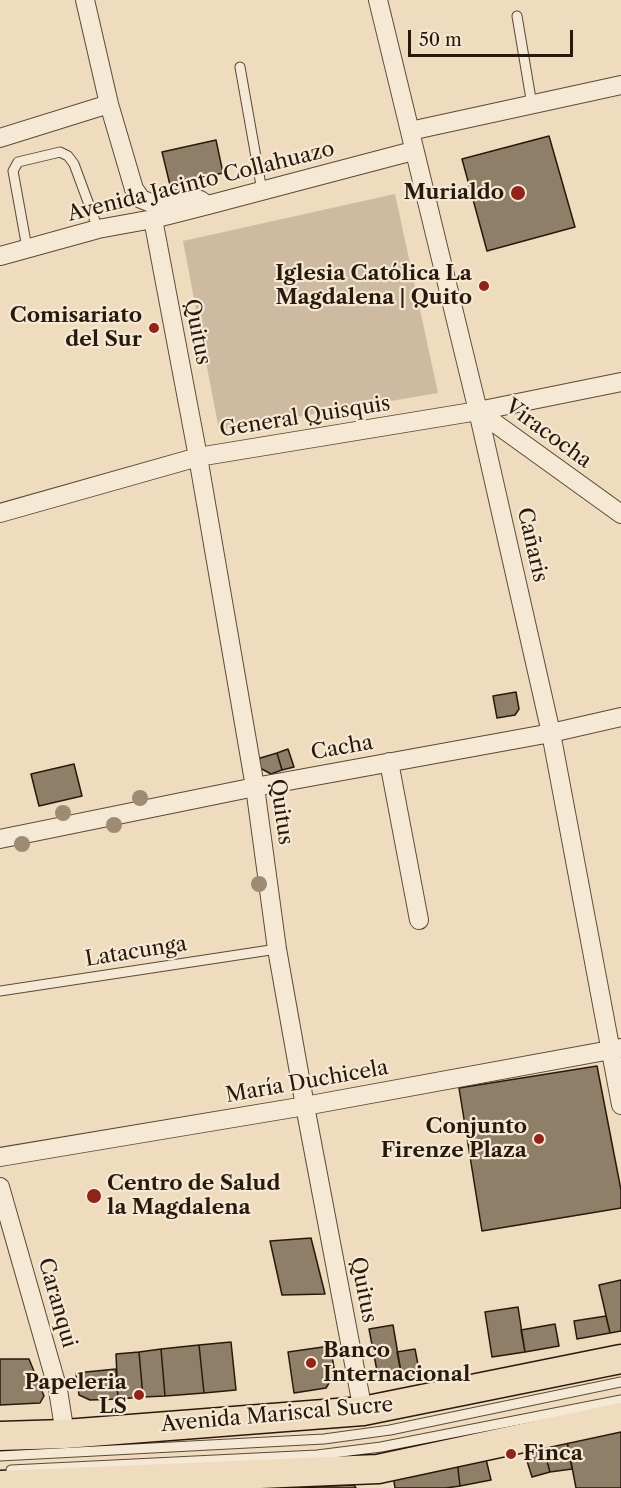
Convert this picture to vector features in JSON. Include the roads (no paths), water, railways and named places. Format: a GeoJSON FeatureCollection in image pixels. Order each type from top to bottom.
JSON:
{"type":"FeatureCollection","features":[{"type":"Feature","properties":{"kind":"main road","name":"Avenida Mariscal Sucre"},"geometry":{"type":"LineString","coordinates":[[0,1436],[65,1434],[363,1411],[621,1359]]}},
{"type":"Feature","properties":{"kind":"main road"},"geometry":{"type":"LineString","coordinates":[[0,1485],[380,1478],[621,1417]]}},
{"type":"Feature","properties":{"kind":"street"},"geometry":{"type":"LineString","coordinates":[[85,0],[109,104],[134,189],[141,199],[151,203],[196,198],[208,206]]}},
{"type":"Feature","properties":{"kind":"street","name":"Cañaris"},"geometry":{"type":"LineString","coordinates":[[378,0],[478,411],[551,733],[615,1049],[621,1105]]}},
{"type":"Feature","properties":{"kind":"street"},"geometry":{"type":"LineString","coordinates":[[410,131],[621,85]]}},
{"type":"Feature","properties":{"kind":"street"},"geometry":{"type":"LineString","coordinates":[[0,138],[109,104]]}},
{"type":"Feature","properties":{"kind":"street","name":"Avenida Jacinto Collahuazo"},"geometry":{"type":"LineString","coordinates":[[0,256],[98,229],[208,206],[413,151]]}},
{"type":"Feature","properties":{"kind":"street","name":"Quitus"},"geometry":{"type":"LineString","coordinates":[[153,219],[198,457],[255,787],[277,948],[363,1411]]}},
{"type":"Feature","properties":{"kind":"street","name":"General Quisquis"},"geometry":{"type":"LineString","coordinates":[[0,513],[198,457],[478,411],[621,382]]}},
{"type":"Feature","properties":{"kind":"street","name":"Viracocha"},"geometry":{"type":"LineString","coordinates":[[478,411],[621,514]]}},
{"type":"Feature","properties":{"kind":"street","name":"Cacha"},"geometry":{"type":"LineString","coordinates":[[0,839],[255,787],[551,733],[621,717]]}},
{"type":"Feature","properties":{"kind":"street"},"geometry":{"type":"LineString","coordinates":[[389,762],[419,920]]}},
{"type":"Feature","properties":{"kind":"street","name":"María Duchicela"},"geometry":{"type":"LineString","coordinates":[[0,1157],[305,1106],[615,1049]]}},
{"type":"Feature","properties":{"kind":"street","name":"Caranqui"},"geometry":{"type":"LineString","coordinates":[[0,1187],[58,1390],[65,1434]]}},
{"type":"Feature","properties":{"kind":"lane"},"geometry":{"type":"LineString","coordinates":[[517,16],[532,105]]}},
{"type":"Feature","properties":{"kind":"lane"},"geometry":{"type":"LineString","coordinates":[[240,67],[262,191]]}},
{"type":"Feature","properties":{"kind":"lane"},"geometry":{"type":"LineString","coordinates":[[27,248],[13,171],[18,162],[60,152],[68,156],[74,164],[98,229]]}},
{"type":"Feature","properties":{"kind":"lane","name":"Latacunga"},"geometry":{"type":"LineString","coordinates":[[0,991],[277,948]]}},
{"type":"Feature","properties":{"kind":"lane"},"geometry":{"type":"LineString","coordinates":[[0,1456],[324,1439],[390,1430],[621,1382]]}},
{"type":"Feature","properties":{"kind":"lane"},"geometry":{"type":"LineString","coordinates":[[0,1471],[317,1455],[381,1447],[621,1400]]}},
{"type":"Feature","properties":{"kind":"place","name":"Murialdo"},"geometry":{"type":"Point","coordinates":[518,193]}},
{"type":"Feature","properties":{"kind":"place","name":"Iglesia Católica La Magdalena | Quito"},"geometry":{"type":"Point","coordinates":[484,286]}},
{"type":"Feature","properties":{"kind":"place","name":"Comisariato del Sur"},"geometry":{"type":"Point","coordinates":[154,328]}},
{"type":"Feature","properties":{"kind":"place","name":"Conjunto Firenze Plaza"},"geometry":{"type":"Point","coordinates":[539,1139]}},
{"type":"Feature","properties":{"kind":"place","name":"Centro de Salud la Magdalena"},"geometry":{"type":"Point","coordinates":[94,1196]}},
{"type":"Feature","properties":{"kind":"place","name":"Banco Internacional"},"geometry":{"type":"Point","coordinates":[311,1363]}},
{"type":"Feature","properties":{"kind":"place","name":"Papeleria LS"},"geometry":{"type":"Point","coordinates":[139,1395]}},
{"type":"Feature","properties":{"kind":"place","name":"Finca"},"geometry":{"type":"Point","coordinates":[511,1454]}}]}
